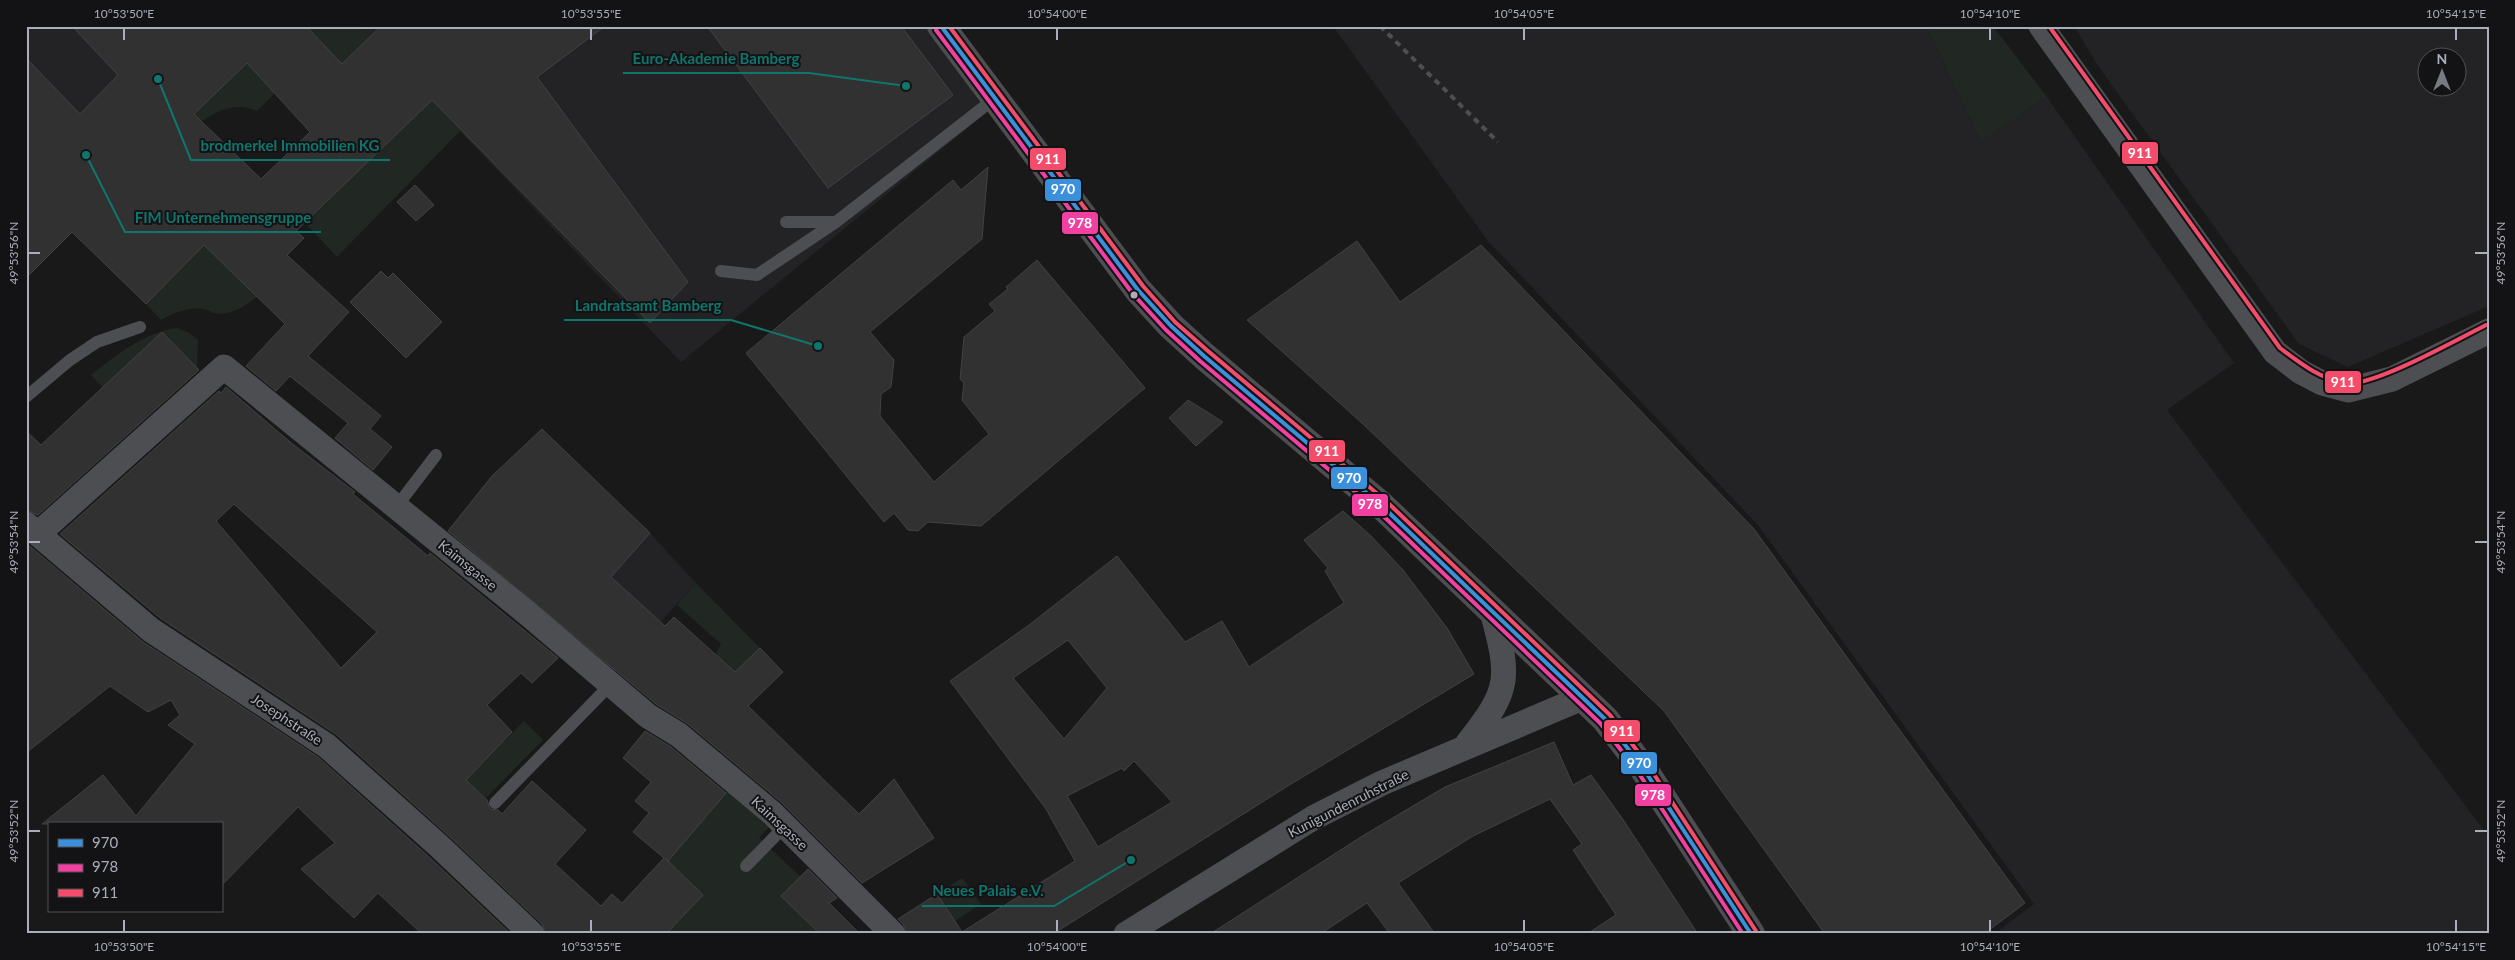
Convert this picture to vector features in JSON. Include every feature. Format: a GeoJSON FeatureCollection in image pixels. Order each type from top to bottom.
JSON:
{"type":"FeatureCollection","features":[{"type":"Feature","properties":{"kind":"street"},"geometry":{"type":"LineString","coordinates":[[941,26],[1138,290],[1171,326],[1382,506],[1605,719],[1638,761],[1751,934]]}},
{"type":"Feature","properties":{"kind":"street"},"geometry":{"type":"LineString","coordinates":[[2041,26],[2275,352],[2301,372],[2322,383],[2348,390],[2392,379],[2489,331]]}},
{"type":"Feature","properties":{"kind":"street","name":"Kaimsgasse"},"geometry":{"type":"LineString","coordinates":[[32,529],[224,367],[397,506],[648,716],[679,735],[785,826],[892,934]]}},
{"type":"Feature","properties":{"kind":"street","name":"Josephstraße"},"geometry":{"type":"LineString","coordinates":[[32,529],[151,630],[327,746],[439,846],[532,934]]}},
{"type":"Feature","properties":{"kind":"street"},"geometry":{"type":"LineString","coordinates":[[1465,746],[1488,717],[1503,690],[1505,674],[1502,650],[1492,611]]}},
{"type":"Feature","properties":{"kind":"street","name":"Kunigundenruhstraße"},"geometry":{"type":"LineString","coordinates":[[1126,934],[1313,818],[1382,783],[1465,746],[1582,698]]}},
{"type":"Feature","properties":{"kind":"lane"},"geometry":{"type":"LineString","coordinates":[[721,271],[757,275],[836,222],[994,99]]}},
{"type":"Feature","properties":{"kind":"lane"},"geometry":{"type":"LineString","coordinates":[[786,222],[836,222]]}},
{"type":"Feature","properties":{"kind":"lane"},"geometry":{"type":"LineString","coordinates":[[26,397],[70,360],[97,342],[140,327]]}},
{"type":"Feature","properties":{"kind":"lane"},"geometry":{"type":"LineString","coordinates":[[397,506],[436,455]]}},
{"type":"Feature","properties":{"kind":"lane"},"geometry":{"type":"LineString","coordinates":[[495,802],[611,684]]}},
{"type":"Feature","properties":{"kind":"lane"},"geometry":{"type":"LineString","coordinates":[[746,866],[785,826]]}},
{"type":"Feature","properties":{"kind":"shaded area"},"geometry":{"type":"Polygon","coordinates":[[[26,26],[169,26],[26,168],[26,26]]]}},
{"type":"Feature","properties":{"kind":"shaded area"},"geometry":{"type":"Polygon","coordinates":[[[306,26],[359,26],[461,130],[337,257],[305,223],[403,128],[306,26]]]}},
{"type":"Feature","properties":{"kind":"shaded area"},"geometry":{"type":"Polygon","coordinates":[[[359,26],[933,26],[986,113],[681,362],[359,26]]]}},
{"type":"Feature","properties":{"kind":"shaded area"},"geometry":{"type":"Polygon","coordinates":[[[1333,26],[1926,26],[1981,142],[2047,97],[2234,363],[2167,410],[2489,837],[2489,934],[1994,934],[2034,904],[1758,525],[1488,241],[1333,26]]]}},
{"type":"Feature","properties":{"kind":"shaded area"},"geometry":{"type":"Polygon","coordinates":[[[1926,26],[1993,26],[2047,97],[1981,142],[1926,26]]]}},
{"type":"Feature","properties":{"kind":"shaded area"},"geometry":{"type":"Polygon","coordinates":[[[2074,26],[2489,26],[2489,306],[2348,367],[2299,344],[2098,66],[2074,26]]]}},
{"type":"Feature","properties":{"kind":"shaded area"},"geometry":{"type":"Polygon","coordinates":[[[237,53],[275,93],[257,111],[242,107],[228,108],[202,121],[194,114],[214,95],[237,53]]]}},
{"type":"Feature","properties":{"kind":"shaded area"},"geometry":{"type":"Polygon","coordinates":[[[204,245],[257,297],[231,312],[220,314],[204,309],[192,309],[176,313],[161,320],[146,304],[204,245]]]}},
{"type":"Feature","properties":{"kind":"shaded area"},"geometry":{"type":"Polygon","coordinates":[[[177,328],[190,333],[198,340],[197,368],[162,332],[103,388],[91,375],[131,346],[153,334],[177,328]]]}},
{"type":"Feature","properties":{"kind":"shaded area"},"geometry":{"type":"Polygon","coordinates":[[[627,512],[650,533],[696,583],[615,673],[581,641],[627,512]]]}},
{"type":"Feature","properties":{"kind":"shaded area"},"geometry":{"type":"Polygon","coordinates":[[[696,583],[760,648],[725,682],[697,692],[721,644],[677,605],[696,583]]]}},
{"type":"Feature","properties":{"kind":"shaded area"},"geometry":{"type":"Polygon","coordinates":[[[524,721],[543,740],[486,798],[466,780],[524,721]]]}},
{"type":"Feature","properties":{"kind":"shaded area"},"geometry":{"type":"Polygon","coordinates":[[[730,788],[772,824],[759,838],[817,892],[814,895],[798,879],[781,896],[820,934],[666,934],[703,895],[664,858],[695,829],[730,788]]]}},
{"type":"Feature","properties":{"kind":"shaded area"},"geometry":{"type":"Polygon","coordinates":[[[962,878],[981,904],[955,921],[937,894],[962,878]]]}},
{"type":"Feature","properties":{"kind":"building"},"geometry":{"type":"Polygon","coordinates":[[[72,26],[306,26],[342,64],[381,26],[605,26],[537,77],[688,282],[650,323],[432,100],[296,231],[304,238],[287,255],[349,312],[308,356],[381,416],[370,429],[392,447],[373,470],[335,438],[348,423],[290,376],[276,391],[246,366],[285,324],[204,245],[146,304],[72,232],[26,278],[26,58],[80,114],[118,75],[72,26]],[[247,63],[194,114],[261,179],[310,132],[247,63]]]}},
{"type":"Feature","properties":{"kind":"building"},"geometry":{"type":"Polygon","coordinates":[[[707,26],[901,26],[953,95],[828,188],[707,26]]]}},
{"type":"Feature","properties":{"kind":"building"},"geometry":{"type":"Polygon","coordinates":[[[988,167],[982,239],[870,332],[894,360],[891,387],[881,394],[880,416],[934,482],[989,434],[962,400],[964,383],[960,379],[964,337],[995,311],[989,304],[1008,289],[1006,287],[1037,260],[1145,388],[981,526],[928,522],[918,531],[908,530],[894,513],[884,522],[746,353],[953,180],[961,190],[988,167]]]}},
{"type":"Feature","properties":{"kind":"building"},"geometry":{"type":"Polygon","coordinates":[[[415,185],[434,205],[416,221],[397,202],[415,185]]]}},
{"type":"Feature","properties":{"kind":"building"},"geometry":{"type":"Polygon","coordinates":[[[1357,241],[1400,302],[1481,245],[1754,529],[2025,903],[1984,934],[1825,934],[1664,711],[1363,424],[1247,320],[1357,241]]]}},
{"type":"Feature","properties":{"kind":"building"},"geometry":{"type":"Polygon","coordinates":[[[381,271],[388,278],[393,273],[442,322],[406,358],[350,302],[381,271]]]}},
{"type":"Feature","properties":{"kind":"building"},"geometry":{"type":"Polygon","coordinates":[[[162,332],[199,370],[38,515],[26,510],[26,431],[41,445],[162,332]]]}},
{"type":"Feature","properties":{"kind":"building"},"geometry":{"type":"Polygon","coordinates":[[[226,387],[290,442],[355,492],[353,494],[428,556],[430,553],[558,658],[532,683],[521,673],[487,705],[512,732],[466,780],[487,800],[490,809],[498,810],[502,814],[532,781],[586,830],[555,864],[601,906],[612,894],[622,903],[664,858],[633,832],[649,813],[635,801],[651,782],[623,758],[645,731],[671,747],[726,793],[668,861],[703,895],[666,934],[546,934],[542,924],[449,836],[337,735],[160,618],[60,534],[219,391],[221,393],[226,387]],[[234,504],[216,521],[341,668],[377,632],[234,504]]]}},
{"type":"Feature","properties":{"kind":"building"},"geometry":{"type":"Polygon","coordinates":[[[1188,400],[1223,422],[1196,446],[1169,418],[1188,400]]]}},
{"type":"Feature","properties":{"kind":"building"},"geometry":{"type":"Polygon","coordinates":[[[542,429],[650,533],[611,577],[665,626],[674,617],[735,672],[760,648],[783,672],[748,706],[859,814],[894,779],[934,838],[862,883],[781,802],[688,724],[656,704],[448,531],[492,476],[542,429]]]}},
{"type":"Feature","properties":{"kind":"building"},"geometry":{"type":"Polygon","coordinates":[[[1343,511],[1371,536],[1403,570],[1447,628],[1474,674],[1291,784],[1053,934],[907,934],[903,924],[898,919],[937,894],[962,932],[1075,861],[1046,809],[950,681],[1029,625],[1117,556],[1185,642],[1222,621],[1249,667],[1344,603],[1325,571],[1328,568],[1304,540],[1343,511]],[[1068,640],[1013,678],[1064,739],[1107,688],[1068,640]],[[1134,761],[1124,771],[1122,768],[1067,796],[1098,847],[1172,802],[1134,761]]]}},
{"type":"Feature","properties":{"kind":"building"},"geometry":{"type":"Polygon","coordinates":[[[26,543],[143,642],[318,757],[511,934],[422,934],[378,893],[354,918],[301,869],[335,843],[298,807],[222,885],[222,822],[48,822],[48,824],[42,824],[103,775],[136,816],[195,744],[168,725],[180,715],[171,700],[148,712],[110,686],[26,753],[26,543]]]}},
{"type":"Feature","properties":{"kind":"building"},"geometry":{"type":"Polygon","coordinates":[[[1554,742],[1573,785],[1591,775],[1622,818],[1698,934],[1587,934],[1616,915],[1573,850],[1582,844],[1550,799],[1473,836],[1398,883],[1435,934],[1390,934],[1367,903],[1320,934],[1210,934],[1364,835],[1445,787],[1554,742]]]}},
{"type":"Feature","properties":{"kind":"building"},"geometry":{"type":"Polygon","coordinates":[[[808,869],[837,898],[829,903],[860,934],[820,934],[781,896],[808,869]]]}},
{"type":"Feature","properties":{"kind":"railway"},"geometry":{"type":"LineString","coordinates":[[1380,26],[1498,142]]}},
{"type":"Feature","properties":{"kind":"transit line","name":"970"},"geometry":{"type":"LineString","coordinates":[[941,26],[1138,290],[1171,326],[1382,506],[1605,719],[1643,768],[1751,934]]}},
{"type":"Feature","properties":{"kind":"transit line","name":"911"},"geometry":{"type":"LineString","coordinates":[[949,26],[1143,286],[1175,322],[1386,501],[1610,715],[1648,765],[1756,931]]}},
{"type":"Feature","properties":{"kind":"transit line","name":"911"},"geometry":{"type":"LineString","coordinates":[[2049,26],[2280,348],[2303,365],[2337,381],[2346,383],[2359,382],[2375,378],[2416,361],[2486,325]]}},
{"type":"Feature","properties":{"kind":"transit line","name":"978"},"geometry":{"type":"LineString","coordinates":[[936,30],[1133,294],[1166,330],[1378,511],[1600,723],[1638,772],[1743,934]]}},
{"type":"Feature","properties":{"kind":"place","name":"brodmerkel Immobilien KG"},"geometry":{"type":"Point","coordinates":[158,79]}},
{"type":"Feature","properties":{"kind":"place","name":"Euro-Akademie Bamberg"},"geometry":{"type":"Point","coordinates":[906,86]}},
{"type":"Feature","properties":{"kind":"place","name":"FIM Unternehmensgruppe"},"geometry":{"type":"Point","coordinates":[86,155]}},
{"type":"Feature","properties":{"kind":"place","name":"Landratsamt Bamberg"},"geometry":{"type":"Point","coordinates":[818,346]}},
{"type":"Feature","properties":{"kind":"place","name":"Neues Palais e.V."},"geometry":{"type":"Point","coordinates":[1131,860]}}]}
